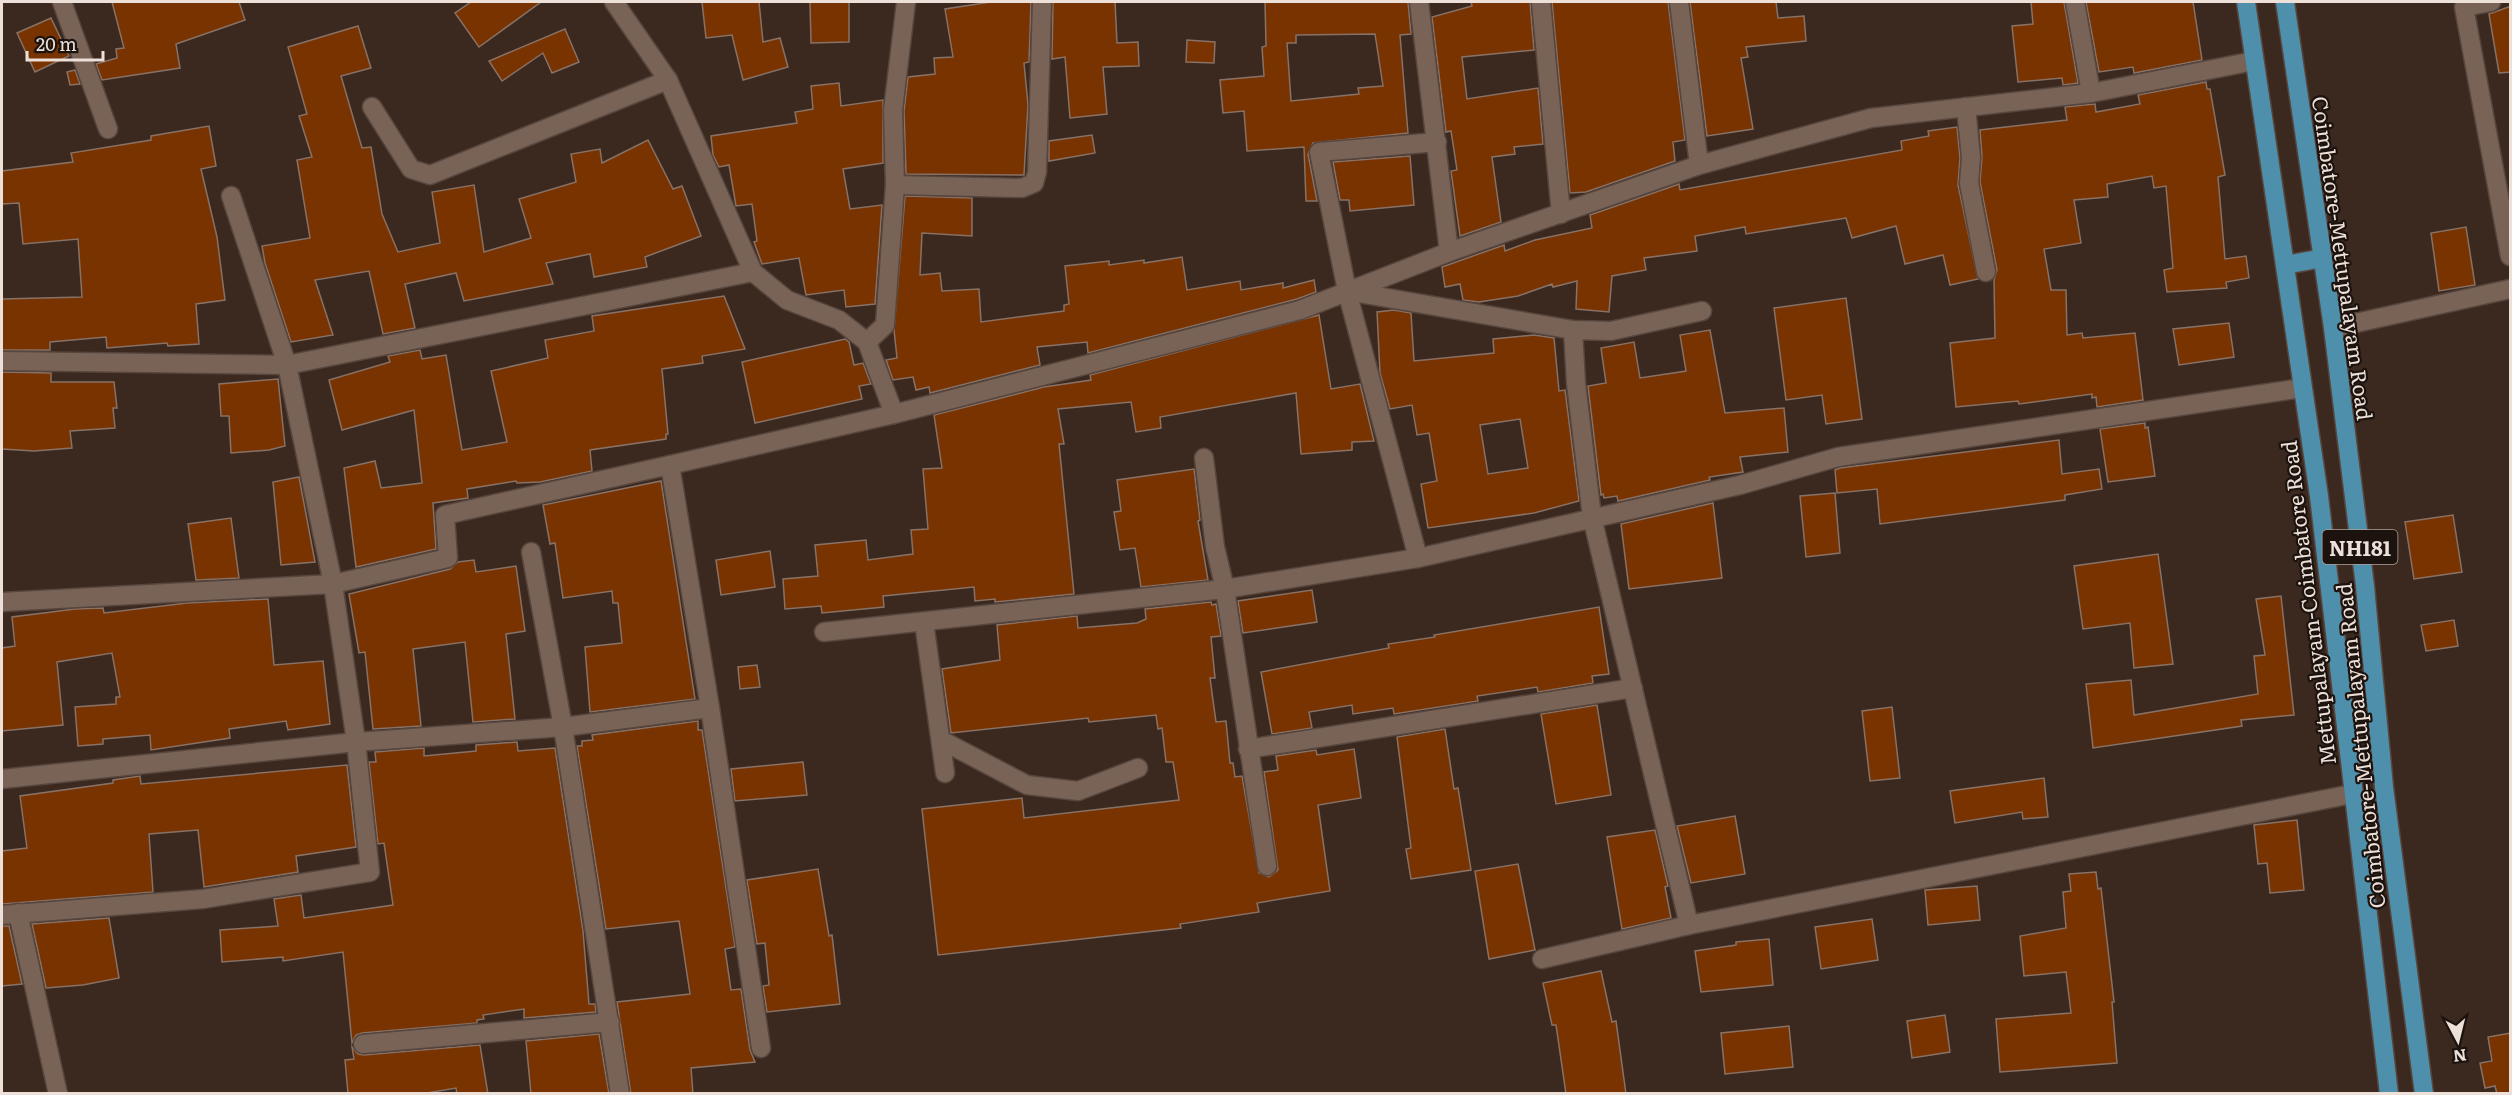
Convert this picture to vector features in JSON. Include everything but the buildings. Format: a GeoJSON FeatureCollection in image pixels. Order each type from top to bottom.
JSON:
{"type":"FeatureCollection","features":[{"type":"Feature","properties":{"kind":"highway","name":"Mettupalayam-Coimbatore Road"},"geometry":{"type":"LineString","coordinates":[[2246,2],[2319,496],[2352,794],[2389,1094]]}},
{"type":"Feature","properties":{"kind":"highway","name":"Coimbatore-Mettupalayam Road"},"geometry":{"type":"LineString","coordinates":[[2285,2],[2333,328],[2365,586],[2385,799],[2424,1094]]}},
{"type":"Feature","properties":{"kind":"highway"},"geometry":{"type":"LineString","coordinates":[[2285,265],[2323,258]]}},
{"type":"Feature","properties":{"kind":"street"},"geometry":{"type":"LineString","coordinates":[[62,2],[108,129]]}},
{"type":"Feature","properties":{"kind":"street"},"geometry":{"type":"LineString","coordinates":[[614,2],[668,80],[753,272],[787,300],[838,320],[867,342],[894,414]]}},
{"type":"Feature","properties":{"kind":"street"},"geometry":{"type":"LineString","coordinates":[[867,342],[885,325],[895,185],[893,110],[906,2]]}},
{"type":"Feature","properties":{"kind":"street"},"geometry":{"type":"LineString","coordinates":[[895,185],[1022,188],[1034,183],[1037,172],[1042,2]]}},
{"type":"Feature","properties":{"kind":"street"},"geometry":{"type":"LineString","coordinates":[[1419,2],[1449,252]]}},
{"type":"Feature","properties":{"kind":"street"},"geometry":{"type":"LineString","coordinates":[[1541,2],[1560,214]]}},
{"type":"Feature","properties":{"kind":"street"},"geometry":{"type":"LineString","coordinates":[[1678,2],[1699,165]]}},
{"type":"Feature","properties":{"kind":"street"},"geometry":{"type":"LineString","coordinates":[[2075,2],[2091,93]]}},
{"type":"Feature","properties":{"kind":"street"},"geometry":{"type":"LineString","coordinates":[[2491,2],[2464,7],[2511,256]]}},
{"type":"Feature","properties":{"kind":"street"},"geometry":{"type":"LineString","coordinates":[[2,602],[333,584],[448,558],[445,515],[894,414],[1300,310],[1449,252],[1699,165],[1871,118],[2091,93],[2254,61]]}},
{"type":"Feature","properties":{"kind":"street"},"geometry":{"type":"LineString","coordinates":[[372,106],[411,170],[430,175],[668,80]]}},
{"type":"Feature","properties":{"kind":"street"},"geometry":{"type":"LineString","coordinates":[[1966,107],[1971,158],[1969,183],[1986,272]]}},
{"type":"Feature","properties":{"kind":"street"},"geometry":{"type":"LineString","coordinates":[[1418,558],[1347,291],[1319,152],[1437,142]]}},
{"type":"Feature","properties":{"kind":"street"},"geometry":{"type":"LineString","coordinates":[[58,1094],[10,914],[203,899],[370,872],[356,742],[333,584],[286,365],[231,196]]}},
{"type":"Feature","properties":{"kind":"street"},"geometry":{"type":"LineString","coordinates":[[2,361],[286,365],[753,272]]}},
{"type":"Feature","properties":{"kind":"street"},"geometry":{"type":"LineString","coordinates":[[2333,328],[2511,289]]}},
{"type":"Feature","properties":{"kind":"street"},"geometry":{"type":"LineString","coordinates":[[1347,291],[1573,330],[1611,330],[1702,311]]}},
{"type":"Feature","properties":{"kind":"street"},"geometry":{"type":"LineString","coordinates":[[1573,330],[1576,383],[1592,517],[1689,926]]}},
{"type":"Feature","properties":{"kind":"street"},"geometry":{"type":"LineString","coordinates":[[824,632],[1225,590],[1418,558],[1740,485],[1838,457],[2302,388]]}},
{"type":"Feature","properties":{"kind":"street"},"geometry":{"type":"LineString","coordinates":[[1204,458],[1215,547],[1225,590],[1267,866]]}},
{"type":"Feature","properties":{"kind":"street"},"geometry":{"type":"LineString","coordinates":[[670,465],[762,1048]]}},
{"type":"Feature","properties":{"kind":"street"},"geometry":{"type":"LineString","coordinates":[[531,552],[563,727],[620,1094]]}},
{"type":"Feature","properties":{"kind":"street"},"geometry":{"type":"LineString","coordinates":[[924,622],[945,773]]}},
{"type":"Feature","properties":{"kind":"street"},"geometry":{"type":"LineString","coordinates":[[1248,749],[1633,688]]}},
{"type":"Feature","properties":{"kind":"street"},"geometry":{"type":"LineString","coordinates":[[2,779],[356,742],[563,727],[710,708]]}},
{"type":"Feature","properties":{"kind":"street"},"geometry":{"type":"LineString","coordinates":[[940,740],[1027,785],[1078,792],[1138,768]]}},
{"type":"Feature","properties":{"kind":"street"},"geometry":{"type":"LineString","coordinates":[[1542,959],[1689,926],[2352,794]]}},
{"type":"Feature","properties":{"kind":"street"},"geometry":{"type":"LineString","coordinates":[[363,1044],[610,1022]]}}]}
